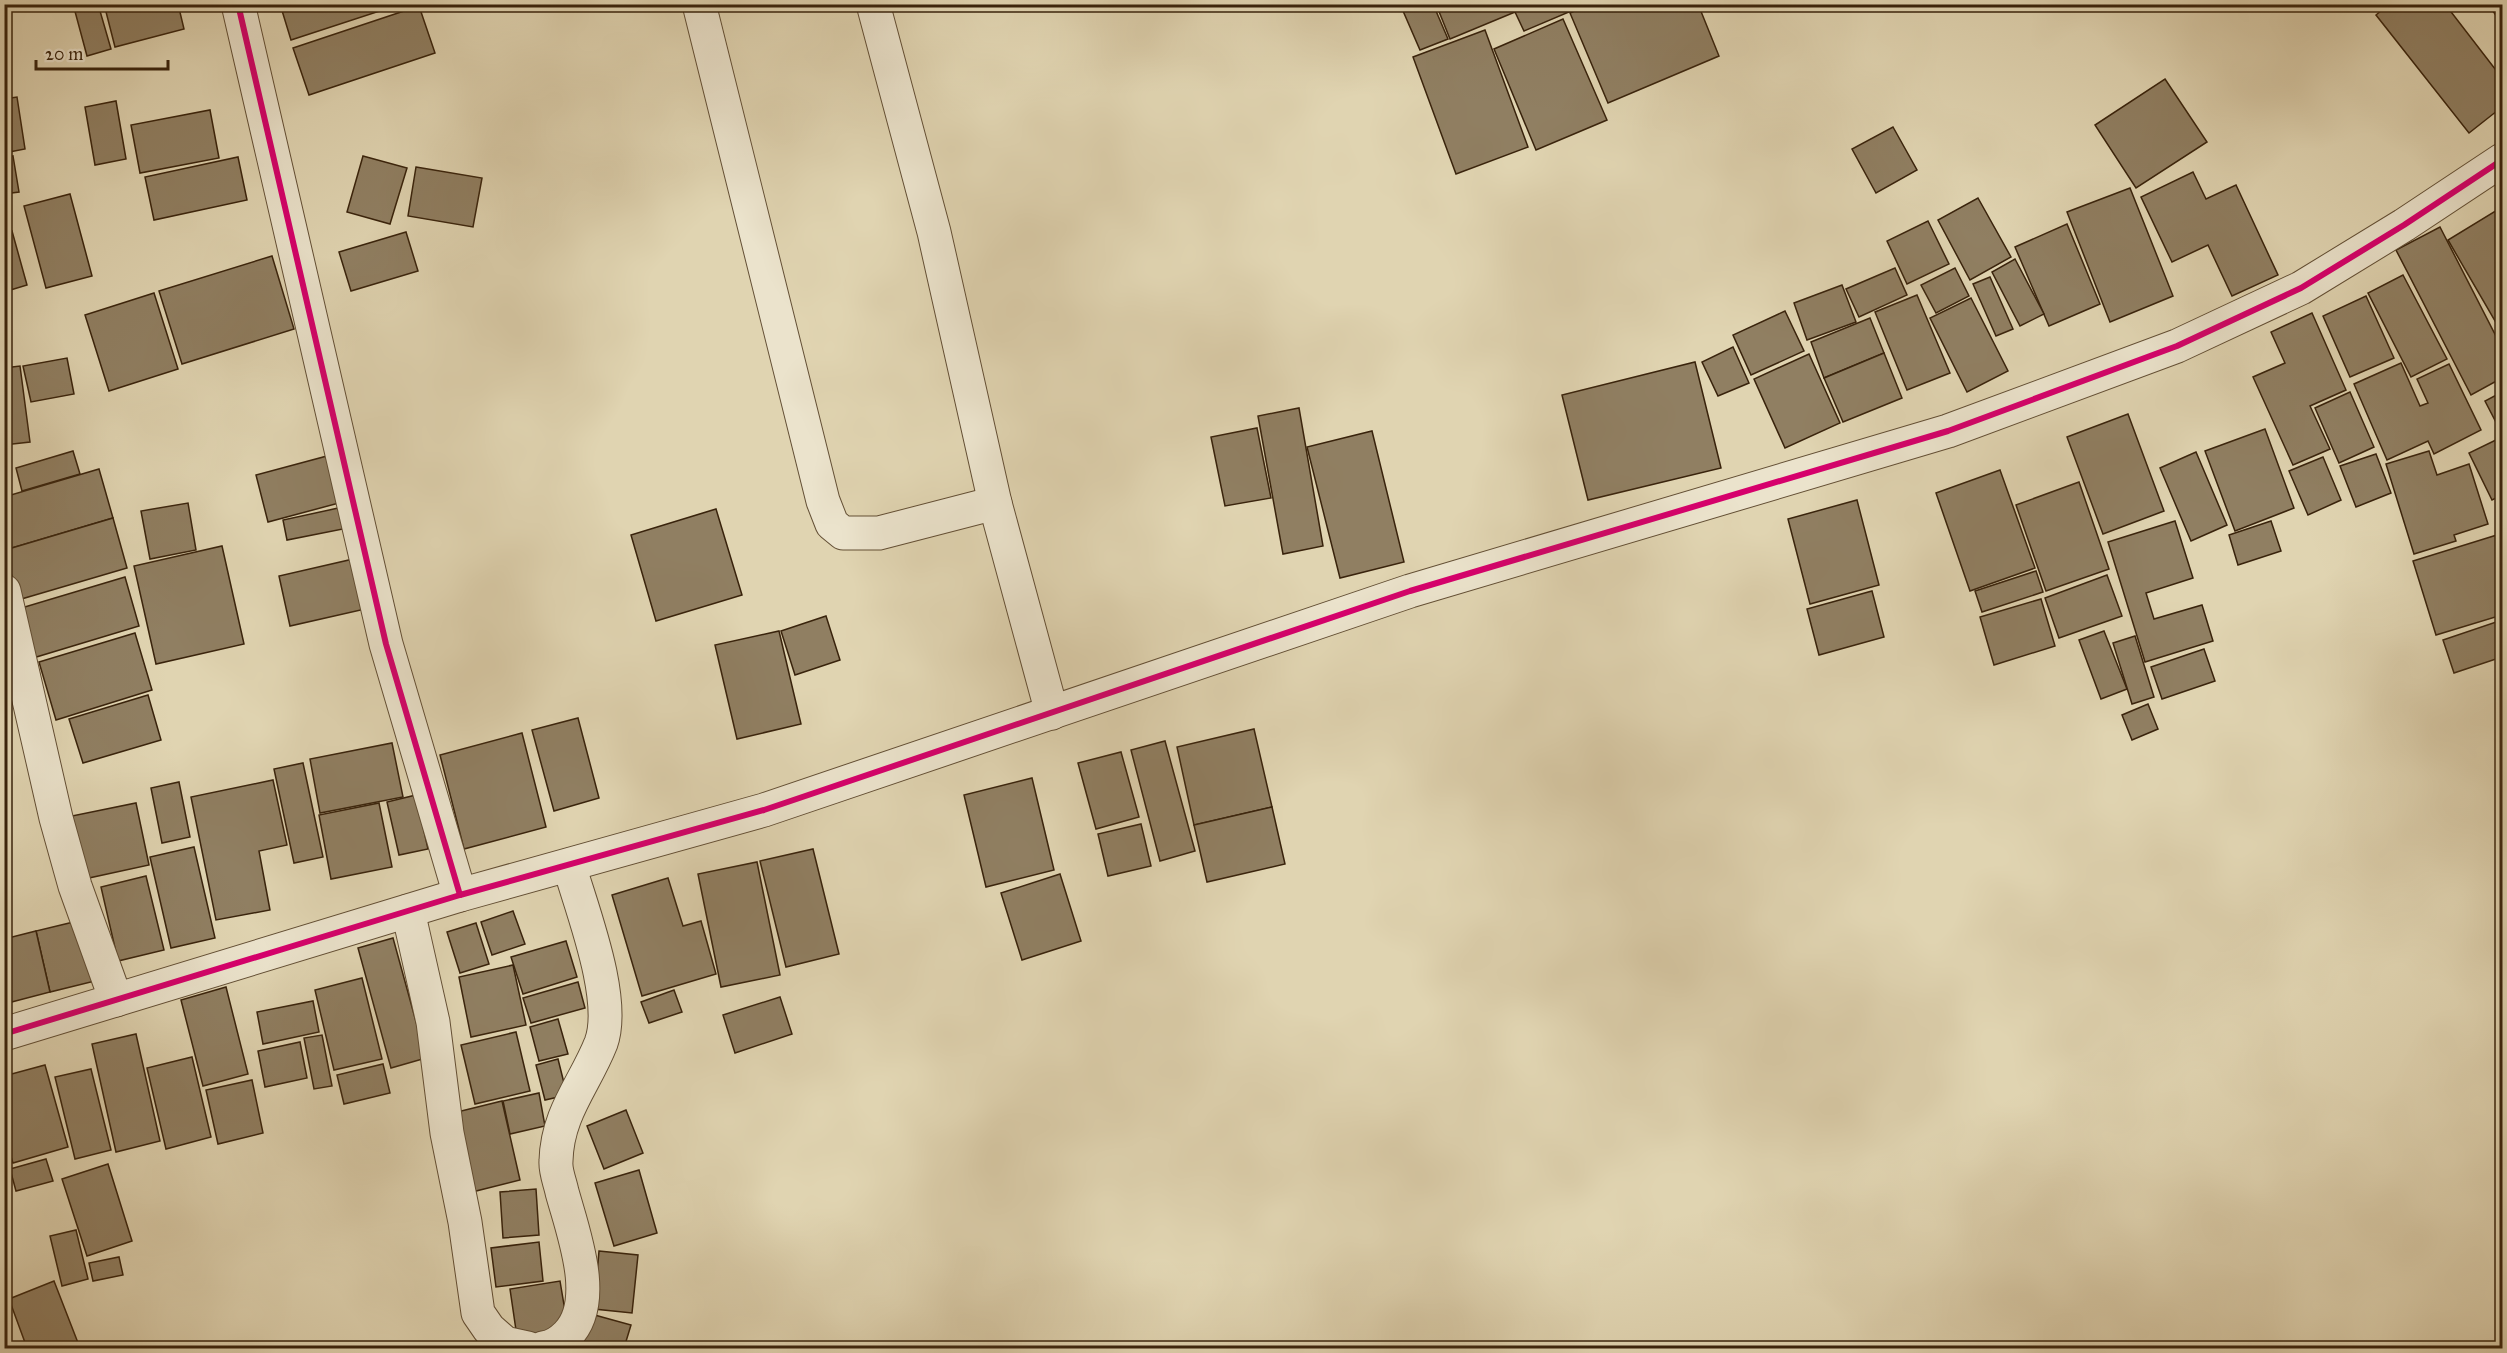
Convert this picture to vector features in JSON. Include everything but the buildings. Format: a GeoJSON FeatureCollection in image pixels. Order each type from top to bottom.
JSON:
{"type":"FeatureCollection","features":[{"type":"Feature","properties":{"kind":"street"},"geometry":{"type":"LineString","coordinates":[[238,4],[386,644],[460,895]]}},
{"type":"Feature","properties":{"kind":"street"},"geometry":{"type":"LineString","coordinates":[[699,4],[823,501],[832,524],[843,533],[879,533],[995,503]]}},
{"type":"Feature","properties":{"kind":"street"},"geometry":{"type":"LineString","coordinates":[[873,4],[934,232],[995,503],[1052,713]]}},
{"type":"Feature","properties":{"kind":"street"},"geometry":{"type":"LineString","coordinates":[[4,1034],[460,895],[764,810],[1410,591],[1948,431],[2177,346],[2301,288],[2404,225],[2502,160]]}},
{"type":"Feature","properties":{"kind":"street"},"geometry":{"type":"LineString","coordinates":[[4,591],[56,818],[75,886],[116,1000]]}},
{"type":"Feature","properties":{"kind":"street"},"geometry":{"type":"LineString","coordinates":[[543,1348],[550,1347],[573,1329],[582,1309],[581,1266],[555,1164],[557,1134],[602,1040],[605,1015],[604,993],[569,865]]}},
{"type":"Feature","properties":{"kind":"street"},"geometry":{"type":"LineString","coordinates":[[408,911],[433,1022],[447,1133],[465,1222],[478,1313],[489,1329],[505,1343],[528,1348]]}},
{"type":"Feature","properties":{"kind":"cycle path"},"geometry":{"type":"LineString","coordinates":[[238,4],[386,644],[460,895]]}},
{"type":"Feature","properties":{"kind":"cycle path"},"geometry":{"type":"LineString","coordinates":[[4,1034],[460,895],[764,810],[1410,591],[1948,431],[2177,346],[2301,288],[2404,225],[2502,160]]}}]}
